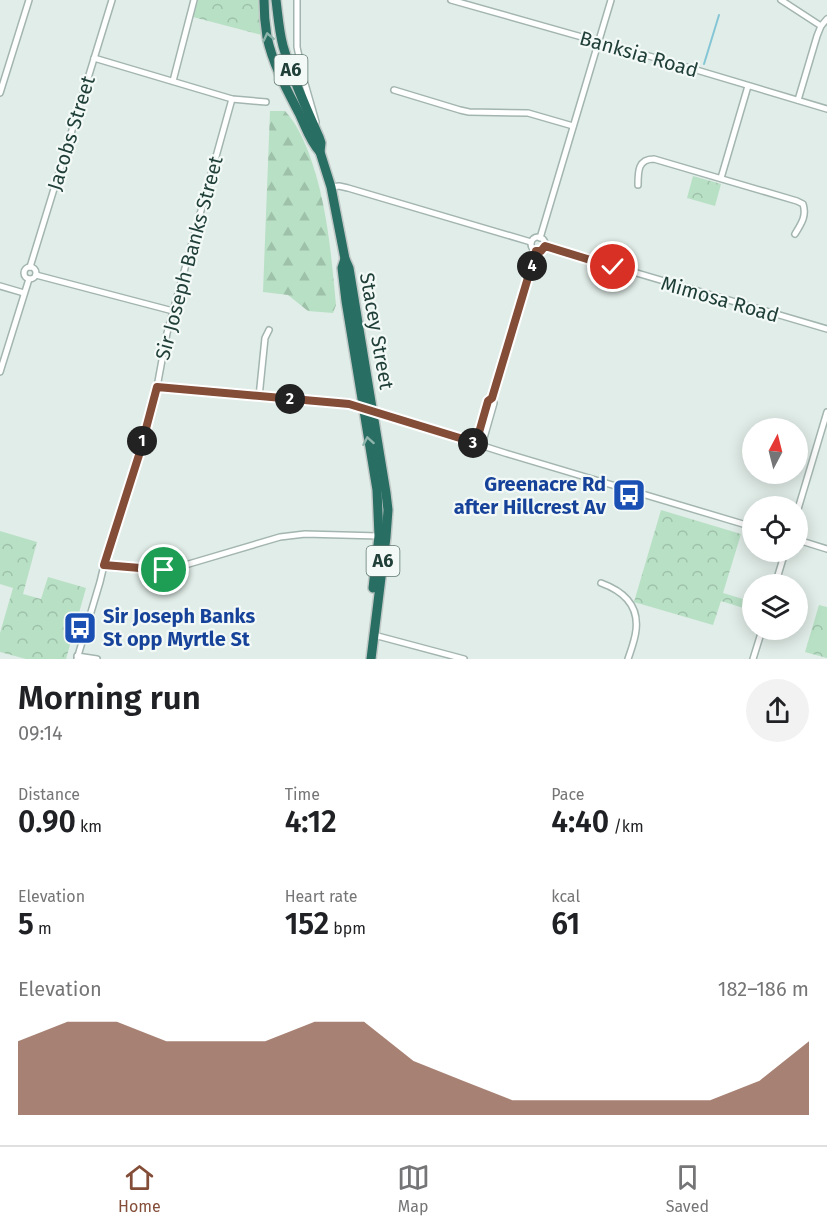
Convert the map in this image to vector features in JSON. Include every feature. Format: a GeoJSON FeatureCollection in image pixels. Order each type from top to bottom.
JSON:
{"type":"FeatureCollection","features":[{"type":"Feature","properties":{"kind":"highway","name":"Stacey Street"},"geometry":{"type":"LineString","coordinates":[[264,0],[268,38],[274,60],[312,144],[320,152]]}},
{"type":"Feature","properties":{"kind":"highway","name":"Stacey Street"},"geometry":{"type":"LineString","coordinates":[[276,0],[283,47],[319,137],[320,152],[331,187],[345,259],[342,268],[345,301],[386,493],[388,510],[386,537],[370,659]]}},
{"type":"Feature","properties":{"kind":"highway","name":"Stacey Street"},"geometry":{"type":"LineString","coordinates":[[364,659],[380,522],[368,409]]}},
{"type":"Feature","properties":{"kind":"street"},"geometry":{"type":"LineString","coordinates":[[0,93],[29,0]]}},
{"type":"Feature","properties":{"kind":"street","name":"Jacobs Street"},"geometry":{"type":"LineString","coordinates":[[30,267],[112,0]]}},
{"type":"Feature","properties":{"kind":"street"},"geometry":{"type":"LineString","coordinates":[[173,81],[194,0]]}},
{"type":"Feature","properties":{"kind":"street","name":"Stacey Street"},"geometry":{"type":"LineString","coordinates":[[297,0],[297,47],[319,137]]}},
{"type":"Feature","properties":{"kind":"street","name":"Banksia Road"},"geometry":{"type":"LineString","coordinates":[[451,0],[827,109]]}},
{"type":"Feature","properties":{"kind":"street"},"geometry":{"type":"LineString","coordinates":[[540,238],[611,0]]}},
{"type":"Feature","properties":{"kind":"street"},"geometry":{"type":"LineString","coordinates":[[781,0],[821,26]]}},
{"type":"Feature","properties":{"kind":"street"},"geometry":{"type":"LineString","coordinates":[[798,100],[817,36],[827,19]]}},
{"type":"Feature","properties":{"kind":"street"},"geometry":{"type":"LineString","coordinates":[[94,58],[232,99],[266,102]]}},
{"type":"Feature","properties":{"kind":"street"},"geometry":{"type":"LineString","coordinates":[[721,178],[748,86]]}},
{"type":"Feature","properties":{"kind":"street"},"geometry":{"type":"LineString","coordinates":[[394,90],[460,110],[528,113],[573,126]]}},
{"type":"Feature","properties":{"kind":"street","name":"Sir Joseph Banks Street"},"geometry":{"type":"LineString","coordinates":[[77,658],[139,455],[157,387],[173,311],[232,99]]}},
{"type":"Feature","properties":{"kind":"street"},"geometry":{"type":"LineString","coordinates":[[638,185],[640,168],[646,156],[805,203],[804,218],[795,234]]}},
{"type":"Feature","properties":{"kind":"street"},"geometry":{"type":"LineString","coordinates":[[331,187],[344,186],[531,242]]}},
{"type":"Feature","properties":{"kind":"street"},"geometry":{"type":"LineString","coordinates":[[531,242],[536,237],[544,241],[545,246],[541,251],[536,251]]}},
{"type":"Feature","properties":{"kind":"street"},"geometry":{"type":"LineString","coordinates":[[531,242],[532,248],[536,251]]}},
{"type":"Feature","properties":{"kind":"street","name":"Mimosa Road"},"geometry":{"type":"LineString","coordinates":[[545,246],[827,329]]}},
{"type":"Feature","properties":{"kind":"street"},"geometry":{"type":"LineString","coordinates":[[479,444],[494,403],[492,398],[536,251]]}},
{"type":"Feature","properties":{"kind":"street"},"geometry":{"type":"LineString","coordinates":[[29,279],[24,271],[27,268],[35,269],[36,275]]}},
{"type":"Feature","properties":{"kind":"street"},"geometry":{"type":"LineString","coordinates":[[36,275],[173,311]]}},
{"type":"Feature","properties":{"kind":"street"},"geometry":{"type":"LineString","coordinates":[[0,372],[29,279],[36,275]]}},
{"type":"Feature","properties":{"kind":"street"},"geometry":{"type":"LineString","coordinates":[[0,286],[24,293]]}},
{"type":"Feature","properties":{"kind":"street"},"geometry":{"type":"LineString","coordinates":[[259,397],[265,338],[269,330]]}},
{"type":"Feature","properties":{"kind":"street"},"geometry":{"type":"LineString","coordinates":[[157,387],[349,404],[742,524]]}},
{"type":"Feature","properties":{"kind":"street"},"geometry":{"type":"LineString","coordinates":[[802,496],[827,412]]}},
{"type":"Feature","properties":{"kind":"street"},"geometry":{"type":"LineString","coordinates":[[104,565],[164,570],[280,537],[304,534],[379,536]]}},
{"type":"Feature","properties":{"kind":"street"},"geometry":{"type":"LineString","coordinates":[[808,543],[827,549]]}},
{"type":"Feature","properties":{"kind":"street"},"geometry":{"type":"LineString","coordinates":[[601,583],[622,593],[633,608],[636,630],[628,659]]}},
{"type":"Feature","properties":{"kind":"street"},"geometry":{"type":"LineString","coordinates":[[374,635],[464,659]]}},
{"type":"Feature","properties":{"kind":"street"},"geometry":{"type":"LineString","coordinates":[[753,659],[759,640]]}},
{"type":"Feature","properties":{"kind":"street"},"geometry":{"type":"LineString","coordinates":[[77,658],[97,659]]}},
{"type":"Feature","properties":{"kind":"green space"},"geometry":{"type":"Polygon","coordinates":[[[198,0],[260,0],[262,35],[193,17],[198,0]]]}},
{"type":"Feature","properties":{"kind":"green space"},"geometry":{"type":"Polygon","coordinates":[[[270,111],[285,111],[296,125],[308,151],[320,189],[330,247],[336,305],[333,313],[308,311],[288,295],[263,292],[270,111]]]}},
{"type":"Feature","properties":{"kind":"green space"},"geometry":{"type":"Polygon","coordinates":[[[693,176],[721,184],[715,206],[687,198],[693,176]]]}},
{"type":"Feature","properties":{"kind":"green space"},"geometry":{"type":"Polygon","coordinates":[[[661,510],[741,534],[723,593],[742,599],[742,608],[721,601],[713,625],[634,602],[661,510]]]}},
{"type":"Feature","properties":{"kind":"green space"},"geometry":{"type":"Polygon","coordinates":[[[0,531],[37,542],[23,594],[41,599],[48,577],[86,588],[66,659],[26,659],[0,652],[0,633],[13,588],[0,584],[0,531]]]}},
{"type":"Feature","properties":{"kind":"green space"},"geometry":{"type":"Polygon","coordinates":[[[819,605],[827,607],[827,658],[805,652],[819,605]]]}},
{"type":"Feature","properties":{"kind":"waterway"},"geometry":{"type":"LineString","coordinates":[[704,64],[719,15]]}},
{"type":"Feature","properties":{"kind":"place","name":"Greenacre Rd after Hillcrest Av"},"geometry":{"type":"Point","coordinates":[629,495]}},
{"type":"Feature","properties":{"kind":"place","name":"Sir Joseph Banks St opp Myrtle St"},"geometry":{"type":"Point","coordinates":[80,628]}},
{"type":"Feature","properties":{"kind":"route"},"geometry":{"type":"LineString","coordinates":[[164,570],[104,565],[139,455],[157,387],[349,404],[476,443],[488,401],[492,398],[536,251],[541,251],[545,246],[613,267]]}}]}
